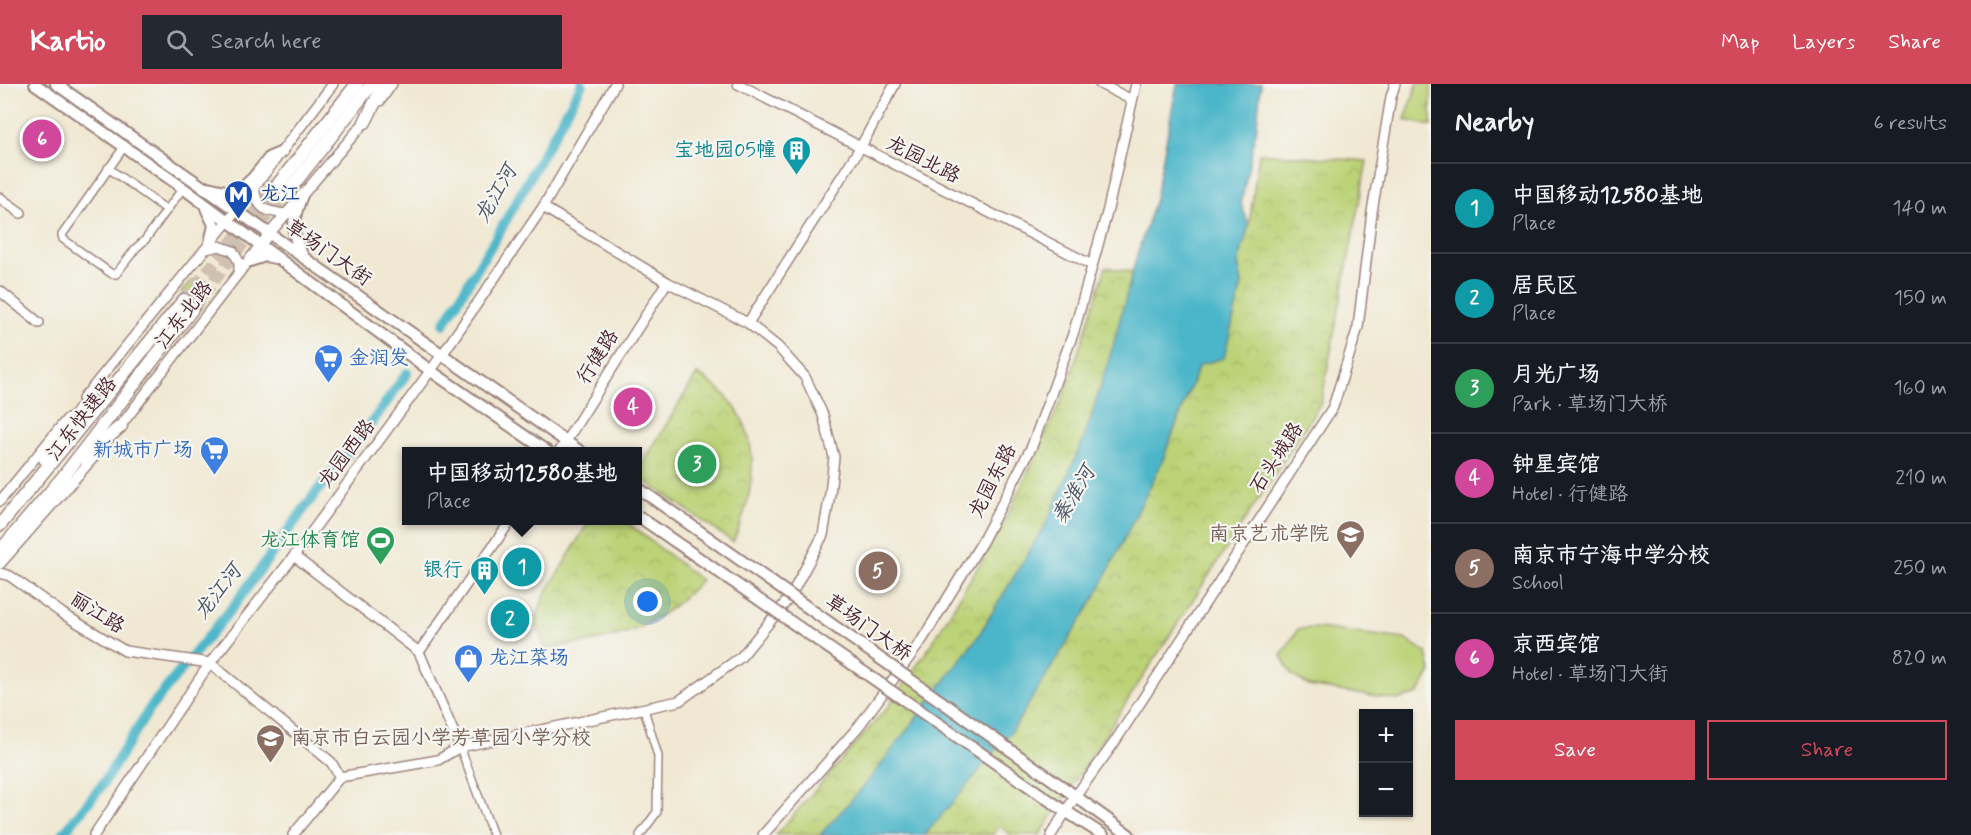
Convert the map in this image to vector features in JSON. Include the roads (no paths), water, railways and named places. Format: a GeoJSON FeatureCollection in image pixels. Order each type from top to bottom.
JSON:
{"type":"FeatureCollection","features":[{"type":"Feature","properties":{"kind":"highway"},"geometry":{"type":"LineString","coordinates":[[353,88],[281,190],[372,84]]}},
{"type":"Feature","properties":{"kind":"highway"},"geometry":{"type":"LineString","coordinates":[[365,123],[384,84]]}},
{"type":"Feature","properties":{"kind":"highway","name":"江东快速路"},"geometry":{"type":"LineString","coordinates":[[0,525],[188,304],[63,477],[0,551]]}},
{"type":"Feature","properties":{"kind":"highway"},"geometry":{"type":"LineString","coordinates":[[29,489],[50,451],[84,404],[87,395]]}},
{"type":"Feature","properties":{"kind":"highway"},"geometry":{"type":"LineString","coordinates":[[63,477],[121,426]]}},
{"type":"Feature","properties":{"kind":"main road","name":"草场门大街"},"geometry":{"type":"LineString","coordinates":[[35,84],[183,188],[431,371],[541,447]]}},
{"type":"Feature","properties":{"kind":"main road","name":"草场门大街"},"geometry":{"type":"LineString","coordinates":[[56,84],[574,447]]}},
{"type":"Feature","properties":{"kind":"main road"},"geometry":{"type":"LineString","coordinates":[[201,185],[228,192],[241,189],[270,157],[282,152]]}},
{"type":"Feature","properties":{"kind":"main road"},"geometry":{"type":"LineString","coordinates":[[302,195],[292,226],[298,247],[305,259]]}},
{"type":"Feature","properties":{"kind":"main road"},"geometry":{"type":"LineString","coordinates":[[197,199],[208,211],[214,225],[208,246]]}},
{"type":"Feature","properties":{"kind":"main road"},"geometry":{"type":"LineString","coordinates":[[250,261],[265,256],[278,258]]}},
{"type":"Feature","properties":{"kind":"main road","name":"草场门大桥"},"geometry":{"type":"LineString","coordinates":[[642,491],[1071,794]]}},
{"type":"Feature","properties":{"kind":"main road","name":"草场门大桥"},"geometry":{"type":"LineString","coordinates":[[642,519],[1066,812]]}},
{"type":"Feature","properties":{"kind":"main road"},"geometry":{"type":"LineString","coordinates":[[1071,794],[1129,835]]}},
{"type":"Feature","properties":{"kind":"main road"},"geometry":{"type":"LineString","coordinates":[[1066,812],[1103,835]]}},
{"type":"Feature","properties":{"kind":"street","name":"江东北路"},"geometry":{"type":"LineString","coordinates":[[0,501],[237,210],[333,84]]}},
{"type":"Feature","properties":{"kind":"street","name":"江东北路"},"geometry":{"type":"LineString","coordinates":[[0,564],[121,426],[269,234],[365,123],[392,84]]}},
{"type":"Feature","properties":{"kind":"street","name":"龙园西路"},"geometry":{"type":"LineString","coordinates":[[94,835],[210,663],[294,556],[431,371],[543,207],[615,84]]}},
{"type":"Feature","properties":{"kind":"street","name":"龙园北路"},"geometry":{"type":"LineString","coordinates":[[738,84],[1092,265]]}},
{"type":"Feature","properties":{"kind":"street"},"geometry":{"type":"LineString","coordinates":[[748,323],[860,148],[895,84]]}},
{"type":"Feature","properties":{"kind":"street"},"geometry":{"type":"LineString","coordinates":[[1100,84],[1132,100]]}},
{"type":"Feature","properties":{"kind":"street","name":"龙园东路"},"geometry":{"type":"LineString","coordinates":[[763,835],[860,726],[922,640],[982,542],[1032,446],[1074,331],[1108,209],[1136,84]]}},
{"type":"Feature","properties":{"kind":"street","name":"石头城路"},"geometry":{"type":"LineString","coordinates":[[1052,835],[1066,812],[1071,794],[1114,743],[1332,407],[1358,327],[1372,212],[1395,84]]}},
{"type":"Feature","properties":{"kind":"street"},"geometry":{"type":"LineString","coordinates":[[124,147],[62,235],[63,239],[112,274],[116,274],[145,240],[183,188]]}},
{"type":"Feature","properties":{"kind":"street"},"geometry":{"type":"LineString","coordinates":[[108,168],[167,210]]}},
{"type":"Feature","properties":{"kind":"street"},"geometry":{"type":"LineString","coordinates":[[254,187],[256,199],[262,209],[288,214]]}},
{"type":"Feature","properties":{"kind":"street"},"geometry":{"type":"LineString","coordinates":[[0,198],[21,213]]}},
{"type":"Feature","properties":{"kind":"street"},"geometry":{"type":"LineString","coordinates":[[296,834],[340,777],[438,760],[460,747],[679,701],[741,657],[790,597],[823,535],[834,457],[823,415],[805,376],[778,347],[748,323],[667,282],[543,207]]}},
{"type":"Feature","properties":{"kind":"street"},"geometry":{"type":"LineString","coordinates":[[208,246],[233,250],[238,262],[239,273]]}},
{"type":"Feature","properties":{"kind":"street","name":"行健路"},"geometry":{"type":"LineString","coordinates":[[562,447],[667,282]]}},
{"type":"Feature","properties":{"kind":"street"},"geometry":{"type":"LineString","coordinates":[[0,291],[39,324]]}},
{"type":"Feature","properties":{"kind":"street"},"geometry":{"type":"LineString","coordinates":[[419,652],[508,525]]}},
{"type":"Feature","properties":{"kind":"street","name":"丽江路"},"geometry":{"type":"LineString","coordinates":[[14,550],[7,560],[5,574],[63,614],[125,651],[210,663]]}},
{"type":"Feature","properties":{"kind":"street"},"geometry":{"type":"LineString","coordinates":[[294,556],[419,652],[460,747],[493,835]]}},
{"type":"Feature","properties":{"kind":"street"},"geometry":{"type":"LineString","coordinates":[[210,663],[331,762],[340,777]]}},
{"type":"Feature","properties":{"kind":"street"},"geometry":{"type":"LineString","coordinates":[[640,835],[657,812],[658,756],[644,708]]}},
{"type":"Feature","properties":{"kind":"water","name":"秦淮河"},"geometry":{"type":"Polygon","coordinates":[[[1177,84],[1261,84],[1257,125],[1241,204],[1249,225],[1238,263],[1242,284],[1224,358],[1199,365],[1161,464],[1097,594],[1010,734],[925,835],[820,835],[866,784],[977,638],[1047,522],[1085,436],[1113,346],[1137,255],[1155,199],[1177,84]]]}},
{"type":"Feature","properties":{"kind":"waterway","name":"龙江河"},"geometry":{"type":"LineString","coordinates":[[444,324],[501,229],[582,84]]}},
{"type":"Feature","properties":{"kind":"waterway","name":"龙江河"},"geometry":{"type":"LineString","coordinates":[[62,835],[103,784],[150,708],[236,603],[314,495],[368,428],[407,373]]}},
{"type":"Feature","properties":{"kind":"tunnel"},"geometry":{"type":"LineString","coordinates":[[184,300],[277,186]]}},
{"type":"Feature","properties":{"kind":"tunnel"},"geometry":{"type":"LineString","coordinates":[[192,309],[239,248],[286,194]]}},
{"type":"Feature","properties":{"kind":"place","name":"京西宾馆"},"geometry":{"type":"Point","coordinates":[42,139]}},
{"type":"Feature","properties":{"kind":"place","name":"宝地园05幢"},"geometry":{"type":"Point","coordinates":[797,176]}},
{"type":"Feature","properties":{"kind":"place","name":"龙江"},"geometry":{"type":"Point","coordinates":[239,220]}},
{"type":"Feature","properties":{"kind":"place","name":"金润发"},"geometry":{"type":"Point","coordinates":[328,384]}},
{"type":"Feature","properties":{"kind":"place","name":"钟星宾馆"},"geometry":{"type":"Point","coordinates":[633,407]}},
{"type":"Feature","properties":{"kind":"place","name":"月光广场"},"geometry":{"type":"Point","coordinates":[697,464]}},
{"type":"Feature","properties":{"kind":"place","name":"新城市广场"},"geometry":{"type":"Point","coordinates":[214,476]}},
{"type":"Feature","properties":{"kind":"place","name":"南京艺术学院"},"geometry":{"type":"Point","coordinates":[1350,560]}},
{"type":"Feature","properties":{"kind":"place","name":"龙江体育馆"},"geometry":{"type":"Point","coordinates":[381,566]}},
{"type":"Feature","properties":{"kind":"place","name":"中国移动12580基地"},"geometry":{"type":"Point","coordinates":[522,567]}},
{"type":"Feature","properties":{"kind":"place","name":"南京市宁海中学分校"},"geometry":{"type":"Point","coordinates":[878,571]}},
{"type":"Feature","properties":{"kind":"place","name":"银行"},"geometry":{"type":"Point","coordinates":[484,596]}},
{"type":"Feature","properties":{"kind":"place","name":"居民区"},"geometry":{"type":"Point","coordinates":[510,619]}},
{"type":"Feature","properties":{"kind":"place","name":"龙江菜场"},"geometry":{"type":"Point","coordinates":[468,684]}},
{"type":"Feature","properties":{"kind":"place","name":"南京市白云园小学芳草园小学分校"},"geometry":{"type":"Point","coordinates":[270,764]}}]}
